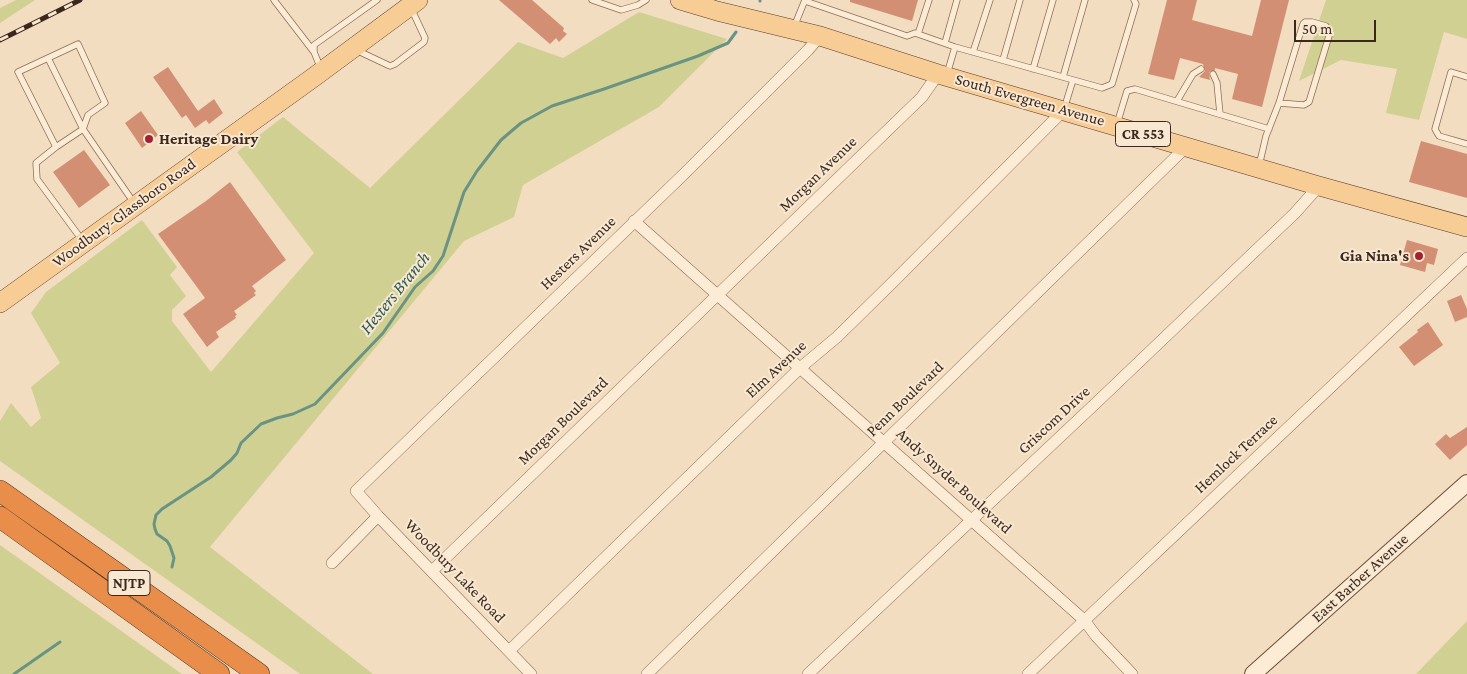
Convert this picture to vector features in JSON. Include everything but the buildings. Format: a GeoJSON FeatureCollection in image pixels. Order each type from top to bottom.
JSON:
{"type":"FeatureCollection","features":[{"type":"Feature","properties":{"kind":"highway","name":"NJTP"},"geometry":{"type":"LineString","coordinates":[[0,491],[259,674]]}},
{"type":"Feature","properties":{"kind":"highway","name":"NJTP"},"geometry":{"type":"LineString","coordinates":[[0,517],[219,674]]}},
{"type":"Feature","properties":{"kind":"main road","name":"South Evergreen Avenue"},"geometry":{"type":"LineString","coordinates":[[680,0],[820,36],[942,75],[1319,186],[1467,227]]}},
{"type":"Feature","properties":{"kind":"main road","name":"South Evergreen Avenue"},"geometry":{"type":"LineString","coordinates":[[722,0],[766,23]]}},
{"type":"Feature","properties":{"kind":"main road","name":"Woodbury-Glassboro Road"},"geometry":{"type":"LineString","coordinates":[[0,303],[414,3]]}},
{"type":"Feature","properties":{"kind":"street","name":"Hesters Avenue"},"geometry":{"type":"LineString","coordinates":[[356,491],[686,172],[820,36]]}},
{"type":"Feature","properties":{"kind":"street","name":"Morgan Avenue"},"geometry":{"type":"LineString","coordinates":[[716,295],[922,97],[942,75]]}},
{"type":"Feature","properties":{"kind":"street","name":"Elm Avenue"},"geometry":{"type":"LineString","coordinates":[[509,650],[800,368],[837,336],[895,280],[1064,110]]}},
{"type":"Feature","properties":{"kind":"street","name":"Penn Boulevard"},"geometry":{"type":"LineString","coordinates":[[646,674],[1186,147]]}},
{"type":"Feature","properties":{"kind":"street","name":"Griscom Drive"},"geometry":{"type":"LineString","coordinates":[[808,674],[1295,213],[1319,186]]}},
{"type":"Feature","properties":{"kind":"street","name":"Andy Snyder Boulevard"},"geometry":{"type":"LineString","coordinates":[[634,221],[1084,620],[1096,636],[1132,674]]}},
{"type":"Feature","properties":{"kind":"street","name":"Hemlock Terrace"},"geometry":{"type":"LineString","coordinates":[[1028,674],[1465,264]]}},
{"type":"Feature","properties":{"kind":"street","name":"Morgan Boulevard"},"geometry":{"type":"LineString","coordinates":[[432,571],[716,295]]}},
{"type":"Feature","properties":{"kind":"street","name":"East Barber Avenue"},"geometry":{"type":"LineString","coordinates":[[1252,674],[1467,483]]}},
{"type":"Feature","properties":{"kind":"street","name":"Woodbury Lake Road"},"geometry":{"type":"LineString","coordinates":[[356,491],[531,674]]}},
{"type":"Feature","properties":{"kind":"street"},"geometry":{"type":"LineString","coordinates":[[332,563],[378,516]]}},
{"type":"Feature","properties":{"kind":"lane"},"geometry":{"type":"LineString","coordinates":[[274,0],[314,52],[322,71]]}},
{"type":"Feature","properties":{"kind":"lane"},"geometry":{"type":"LineString","coordinates":[[314,52],[314,44],[377,0]]}},
{"type":"Feature","properties":{"kind":"lane"},"geometry":{"type":"LineString","coordinates":[[592,0],[621,10],[638,5],[646,0]]}},
{"type":"Feature","properties":{"kind":"lane"},"geometry":{"type":"LineString","coordinates":[[793,29],[805,0],[907,36],[915,33],[955,47],[1102,88],[1112,84],[1136,4],[1134,0]]}},
{"type":"Feature","properties":{"kind":"lane"},"geometry":{"type":"LineString","coordinates":[[918,34],[929,0]]}},
{"type":"Feature","properties":{"kind":"lane"},"geometry":{"type":"LineString","coordinates":[[945,43],[957,0]]}},
{"type":"Feature","properties":{"kind":"lane"},"geometry":{"type":"LineString","coordinates":[[973,52],[990,0]]}},
{"type":"Feature","properties":{"kind":"lane"},"geometry":{"type":"LineString","coordinates":[[1003,60],[1020,0]]}},
{"type":"Feature","properties":{"kind":"lane"},"geometry":{"type":"LineString","coordinates":[[1033,69],[1053,0]]}},
{"type":"Feature","properties":{"kind":"lane"},"geometry":{"type":"LineString","coordinates":[[1063,77],[1085,0]]}},
{"type":"Feature","properties":{"kind":"lane"},"geometry":{"type":"LineString","coordinates":[[352,49],[390,66],[395,64],[424,42],[425,38],[414,3]]}},
{"type":"Feature","properties":{"kind":"lane"},"geometry":{"type":"LineString","coordinates":[[1259,168],[1269,129],[1279,103],[1303,24],[1305,22],[1312,22],[1326,26],[1329,36],[1309,102],[1304,105],[1279,103]]}},
{"type":"Feature","properties":{"kind":"lane"},"geometry":{"type":"LineString","coordinates":[[56,147],[18,72],[78,44],[105,103],[88,115],[83,129],[56,147],[36,164],[37,179],[84,242]]}},
{"type":"Feature","properties":{"kind":"lane"},"geometry":{"type":"LineString","coordinates":[[942,75],[955,47]]}},
{"type":"Feature","properties":{"kind":"lane"},"geometry":{"type":"LineString","coordinates":[[48,58],[83,129],[135,205]]}},
{"type":"Feature","properties":{"kind":"lane"},"geometry":{"type":"LineString","coordinates":[[1177,101],[1193,74],[1201,70]]}},
{"type":"Feature","properties":{"kind":"lane"},"geometry":{"type":"LineString","coordinates":[[1467,77],[1451,72],[1435,129],[1439,136],[1467,144]]}},
{"type":"Feature","properties":{"kind":"lane"},"geometry":{"type":"LineString","coordinates":[[1213,74],[1217,83],[1220,114]]}},
{"type":"Feature","properties":{"kind":"lane"},"geometry":{"type":"LineString","coordinates":[[1064,110],[1073,80]]}},
{"type":"Feature","properties":{"kind":"lane"},"geometry":{"type":"LineString","coordinates":[[1116,126],[1125,95],[1130,90],[1135,89],[1269,129]]}},
{"type":"Feature","properties":{"kind":"shaded area"},"geometry":{"type":"Polygon","coordinates":[[[16,0],[35,0],[0,23],[0,8],[16,0]]]}},
{"type":"Feature","properties":{"kind":"shaded area"},"geometry":{"type":"Polygon","coordinates":[[[1326,0],[1467,0],[1467,39],[1444,32],[1419,120],[1386,113],[1397,69],[1341,60],[1299,81],[1326,0]]]}},
{"type":"Feature","properties":{"kind":"shaded area"},"geometry":{"type":"Polygon","coordinates":[[[639,12],[727,39],[659,107],[523,185],[514,217],[464,241],[210,547],[373,674],[300,674],[0,461],[0,421],[11,403],[31,427],[41,418],[31,387],[60,363],[31,313],[46,292],[142,220],[177,267],[170,275],[186,296],[172,310],[172,321],[211,372],[314,253],[237,152],[283,117],[370,188],[518,42],[563,58],[639,12]]]}},
{"type":"Feature","properties":{"kind":"shaded area"},"geometry":{"type":"Polygon","coordinates":[[[0,545],[182,674],[0,674],[0,545]]]}},
{"type":"Feature","properties":{"kind":"shaded area"},"geometry":{"type":"Polygon","coordinates":[[[1467,621],[1467,674],[1416,674],[1467,621]]]}},
{"type":"Feature","properties":{"kind":"waterway","name":"Hesters Branch"},"geometry":{"type":"LineString","coordinates":[[172,567],[174,558],[170,546],[167,541],[157,534],[155,529],[156,515],[162,509],[211,477],[231,460],[237,453],[241,443],[261,424],[293,414],[315,404],[383,333],[415,287],[433,271],[443,256],[464,192],[477,171],[501,140],[521,123],[552,106],[698,56],[728,43],[736,32]]}},
{"type":"Feature","properties":{"kind":"waterway","name":"Hesters Branch"},"geometry":{"type":"LineString","coordinates":[[14,674],[60,642]]}},
{"type":"Feature","properties":{"kind":"railway"},"geometry":{"type":"LineString","coordinates":[[0,40],[80,0]]}},
{"type":"Feature","properties":{"kind":"place","name":"Heritage Dairy"},"geometry":{"type":"Point","coordinates":[149,139]}},
{"type":"Feature","properties":{"kind":"place","name":"Gia Nina's"},"geometry":{"type":"Point","coordinates":[1419,256]}}]}
